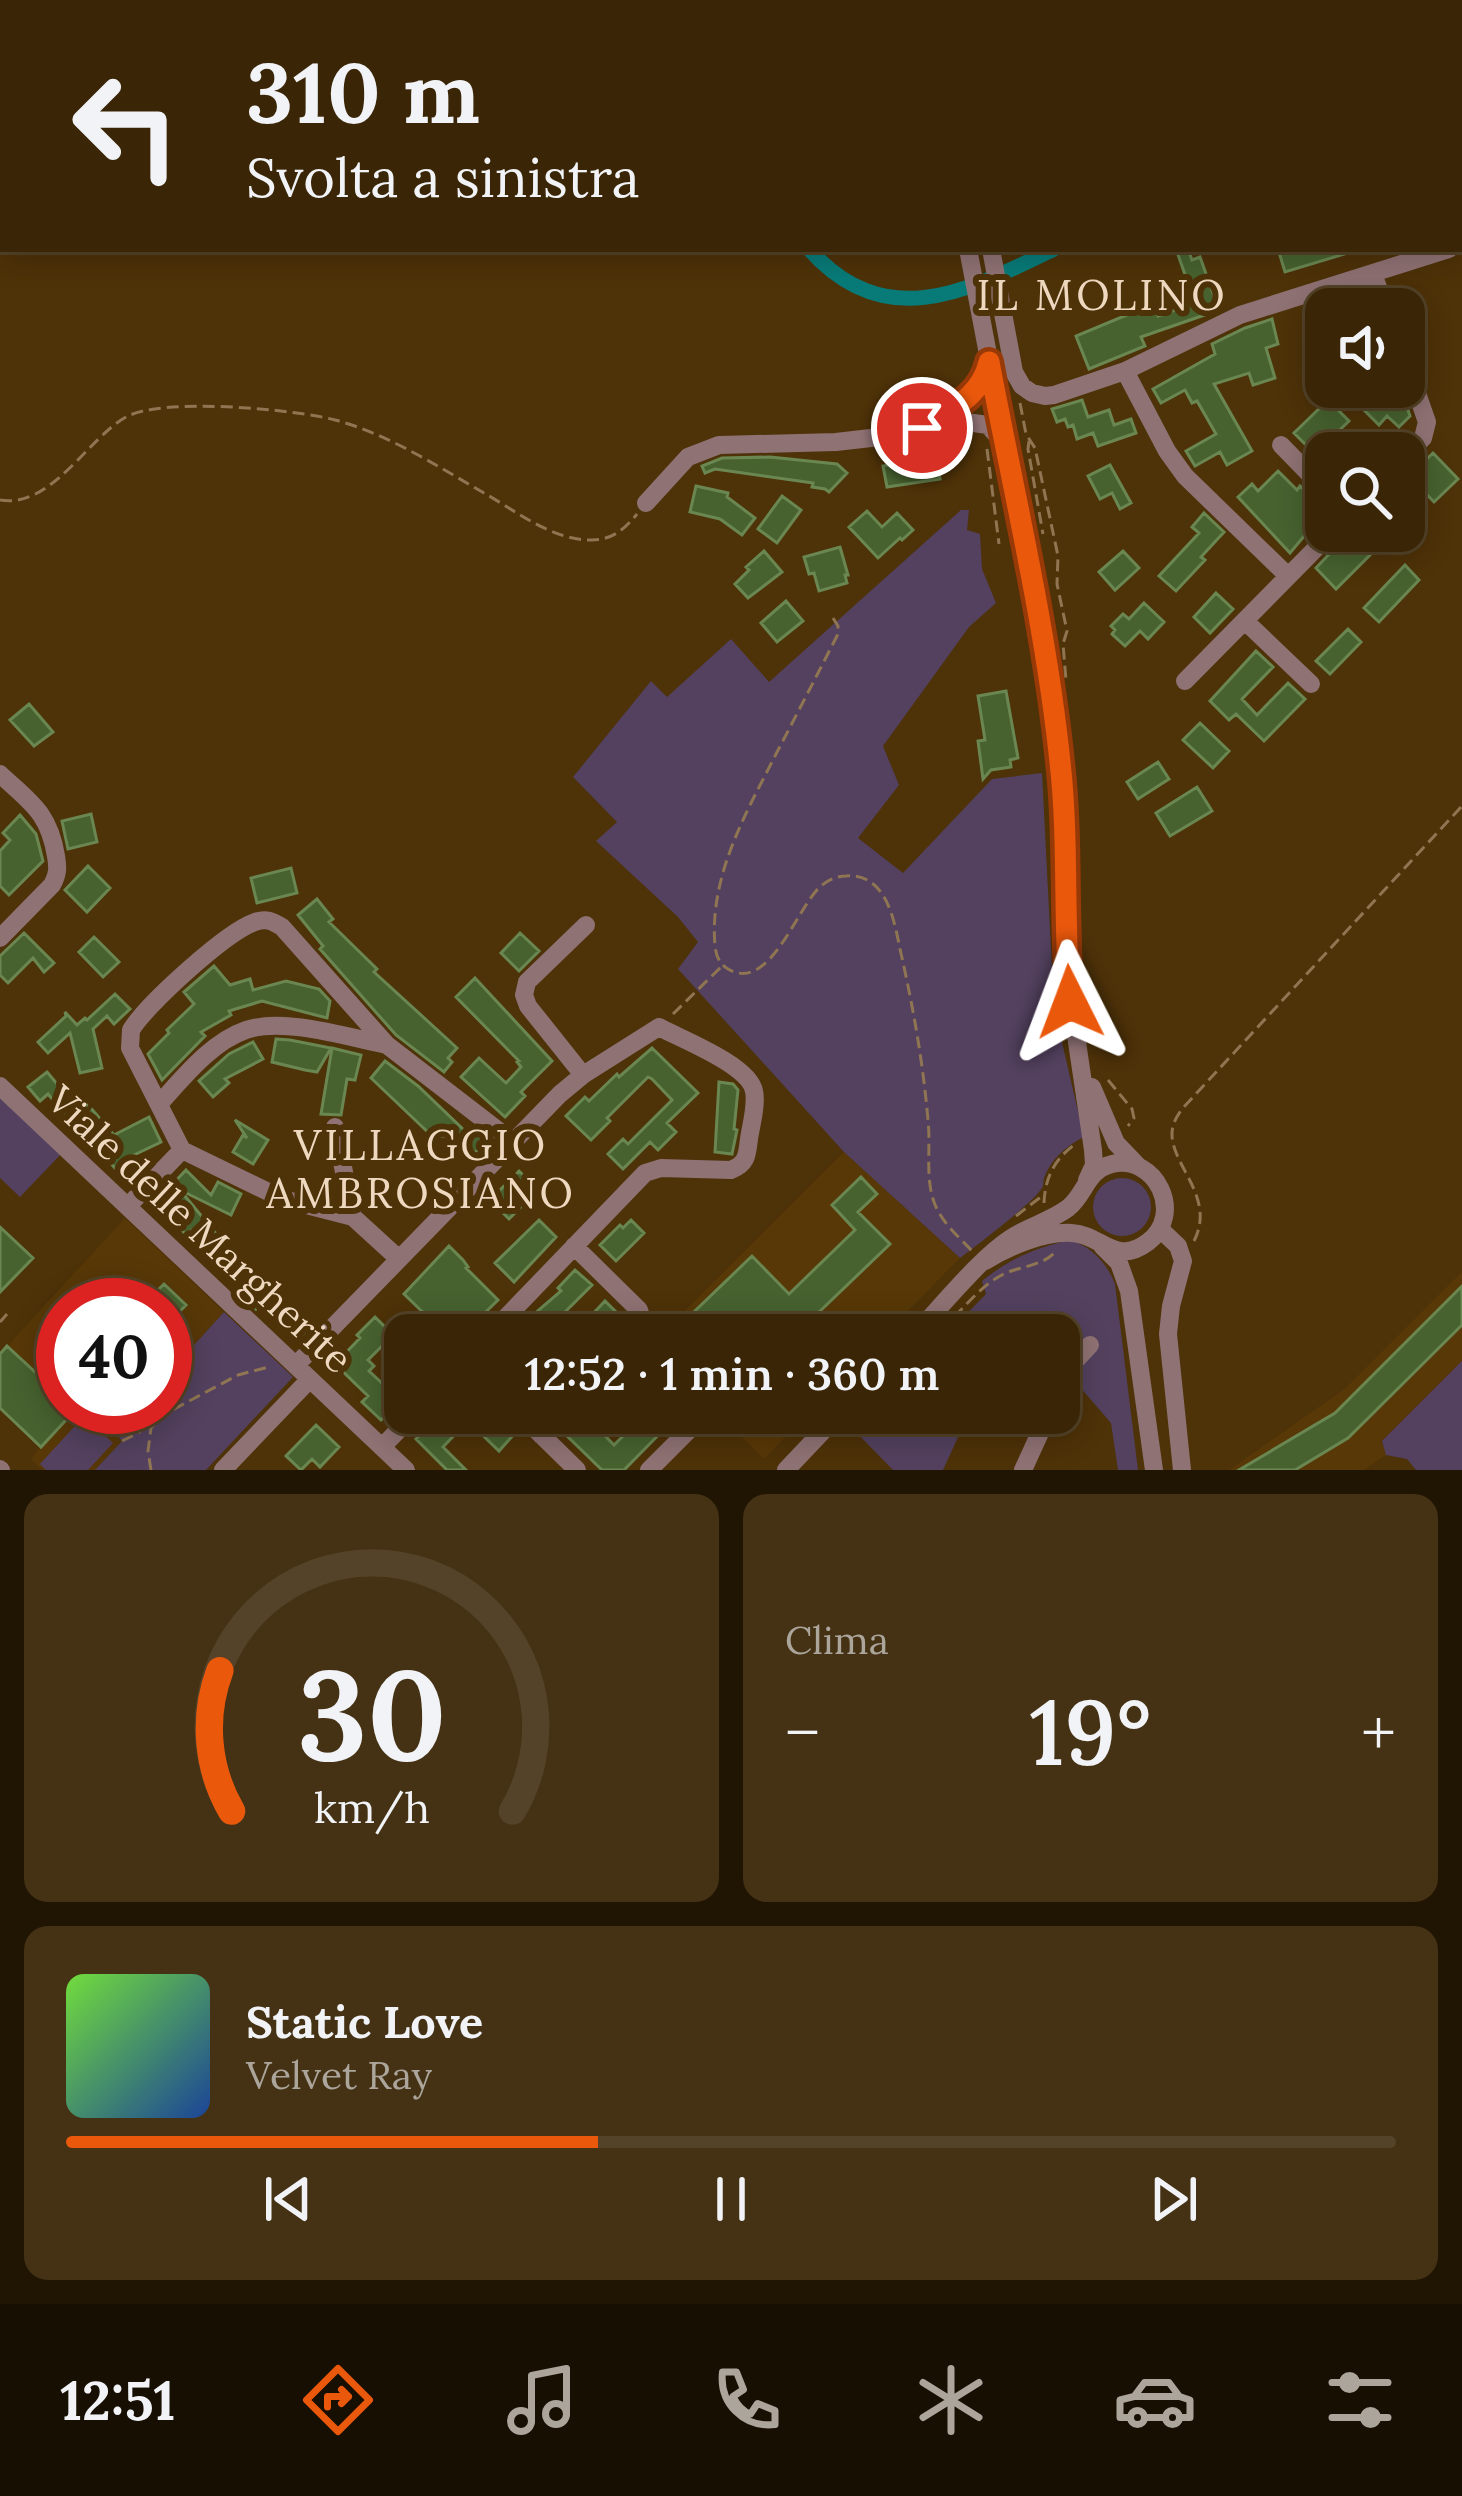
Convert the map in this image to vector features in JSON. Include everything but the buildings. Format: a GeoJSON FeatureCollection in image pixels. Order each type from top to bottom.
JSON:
{"type":"FeatureCollection","features":[{"type":"Feature","properties":{"kind":"street"},"geometry":{"type":"LineString","coordinates":[[969,252],[1057,735],[1066,845],[1069,988],[1094,1150],[1079,1217],[1084,1231],[1121,1267],[1134,1314],[1154,1470]]}},
{"type":"Feature","properties":{"kind":"street"},"geometry":{"type":"LineString","coordinates":[[992,252],[1012,368],[1022,386],[1049,396],[1125,371],[1240,315],[1440,252]]}},
{"type":"Feature","properties":{"kind":"street"},"geometry":{"type":"LineString","coordinates":[[1373,274],[1378,288]]}},
{"type":"Feature","properties":{"kind":"street"},"geometry":{"type":"LineString","coordinates":[[967,414],[989,362]]}},
{"type":"Feature","properties":{"kind":"street"},"geometry":{"type":"LineString","coordinates":[[1125,371],[1179,469],[1288,576]]}},
{"type":"Feature","properties":{"kind":"street"},"geometry":{"type":"LineString","coordinates":[[646,503],[683,461],[712,446],[897,435],[967,414],[990,427],[1004,445]]}},
{"type":"Feature","properties":{"kind":"street"},"geometry":{"type":"LineString","coordinates":[[1281,445],[1305,470]]}},
{"type":"Feature","properties":{"kind":"street"},"geometry":{"type":"LineString","coordinates":[[1186,681],[1312,552]]}},
{"type":"Feature","properties":{"kind":"street"},"geometry":{"type":"LineString","coordinates":[[1245,621],[1311,684]]}},
{"type":"Feature","properties":{"kind":"street"},"geometry":{"type":"LineString","coordinates":[[0,774],[47,820],[58,866],[52,885],[0,938]]}},
{"type":"Feature","properties":{"kind":"street"},"geometry":{"type":"LineString","coordinates":[[399,1259],[353,1217],[284,1199],[182,1150],[130,1048],[132,1027],[228,938],[254,922],[269,920],[285,930],[387,1045],[513,1142]]}},
{"type":"Feature","properties":{"kind":"street"},"geometry":{"type":"LineString","coordinates":[[583,1075],[528,1006],[524,991],[529,980],[586,925]]}},
{"type":"Feature","properties":{"kind":"street"},"geometry":{"type":"LineString","coordinates":[[159,1104],[222,1043],[253,1028],[289,1027],[387,1045]]}},
{"type":"Feature","properties":{"kind":"street"},"geometry":{"type":"LineString","coordinates":[[223,1470],[297,1367],[583,1075],[659,1028],[749,1080],[755,1095],[747,1155],[741,1166],[650,1171],[509,1314]]}},
{"type":"Feature","properties":{"kind":"street"},"geometry":{"type":"LineString","coordinates":[[1081,1061],[1116,1143],[1156,1180],[1164,1196],[1165,1213],[1136,1265],[1134,1314]]}},
{"type":"Feature","properties":{"kind":"street","name":"Viale delle Margherite"},"geometry":{"type":"LineString","coordinates":[[0,1086],[406,1470]]}},
{"type":"Feature","properties":{"kind":"street"},"geometry":{"type":"LineString","coordinates":[[335,1127],[353,1217]]}},
{"type":"Feature","properties":{"kind":"street"},"geometry":{"type":"LineString","coordinates":[[128,1206],[182,1150]]}},
{"type":"Feature","properties":{"kind":"street"},"geometry":{"type":"LineString","coordinates":[[932,1314],[985,1252],[1068,1208],[1100,1169],[1130,1164],[1146,1171]]}},
{"type":"Feature","properties":{"kind":"street"},"geometry":{"type":"LineString","coordinates":[[985,1252],[1000,1253],[1059,1233],[1082,1234],[1114,1250],[1132,1250],[1155,1234]]}},
{"type":"Feature","properties":{"kind":"street"},"geometry":{"type":"LineString","coordinates":[[1155,1234],[1176,1243],[1183,1265],[1168,1334],[1182,1470]]}},
{"type":"Feature","properties":{"kind":"street"},"geometry":{"type":"LineString","coordinates":[[574,1246],[640,1314]]}},
{"type":"Feature","properties":{"kind":"street"},"geometry":{"type":"LineString","coordinates":[[1080,1356],[1090,1345]]}},
{"type":"Feature","properties":{"kind":"street"},"geometry":{"type":"LineString","coordinates":[[382,1447],[395,1434]]}},
{"type":"Feature","properties":{"kind":"street"},"geometry":{"type":"LineString","coordinates":[[650,1470],[685,1434]]}},
{"type":"Feature","properties":{"kind":"street"},"geometry":{"type":"LineString","coordinates":[[786,1470],[820,1434]]}},
{"type":"Feature","properties":{"kind":"street"},"geometry":{"type":"LineString","coordinates":[[1023,1470],[1039,1434]]}},
{"type":"Feature","properties":{"kind":"street"},"geometry":{"type":"LineString","coordinates":[[541,1435],[578,1470]]}},
{"type":"Feature","properties":{"kind":"path"},"geometry":{"type":"LineString","coordinates":[[0,500],[13,502],[68,471],[125,417],[149,409],[209,407],[313,416],[353,426],[566,536],[612,537],[646,503]]}},
{"type":"Feature","properties":{"kind":"path"},"geometry":{"type":"LineString","coordinates":[[967,414],[985,441],[999,544]]}},
{"type":"Feature","properties":{"kind":"path"},"geometry":{"type":"LineString","coordinates":[[1030,441],[1043,534]]}},
{"type":"Feature","properties":{"kind":"path"},"geometry":{"type":"LineString","coordinates":[[833,618],[838,634],[741,824],[724,868],[716,898],[718,960],[728,970],[745,974],[760,968],[773,957],[820,886],[834,878],[865,878],[879,890],[896,926],[916,1023],[935,1206],[974,1253],[985,1252]]}},
{"type":"Feature","properties":{"kind":"path"},"geometry":{"type":"LineString","coordinates":[[1176,1243],[1183,1246],[1194,1241],[1200,1227],[1192,1184],[1175,1147],[1173,1123],[1182,1109],[1462,806]]}},
{"type":"Feature","properties":{"kind":"path"},"geometry":{"type":"LineString","coordinates":[[659,1028],[723,964]]}},
{"type":"Feature","properties":{"kind":"path"},"geometry":{"type":"LineString","coordinates":[[1045,1208],[1046,1182],[1056,1162],[1077,1143]]}},
{"type":"Feature","properties":{"kind":"path"},"geometry":{"type":"LineString","coordinates":[[1009,1222],[1044,1194]]}},
{"type":"Feature","properties":{"kind":"path"},"geometry":{"type":"LineString","coordinates":[[957,1314],[1000,1276],[1048,1260],[1056,1250],[1055,1240]]}},
{"type":"Feature","properties":{"kind":"path"},"geometry":{"type":"LineString","coordinates":[[0,1322],[8,1314]]}},
{"type":"Feature","properties":{"kind":"path"},"geometry":{"type":"LineString","coordinates":[[192,1399],[238,1375],[274,1366],[297,1367]]}},
{"type":"Feature","properties":{"kind":"path"},"geometry":{"type":"LineString","coordinates":[[122,1441],[136,1434]]}},
{"type":"Feature","properties":{"kind":"path"},"geometry":{"type":"LineString","coordinates":[[150,1434],[151,1470]]}},
{"type":"Feature","properties":{"kind":"shaded area"},"geometry":{"type":"Polygon","coordinates":[[[961,510],[969,510],[967,530],[980,534],[982,569],[996,603],[969,627],[883,746],[899,785],[858,838],[903,873],[992,779],[1042,773],[1054,1008],[1084,1137],[1055,1159],[1042,1188],[1028,1203],[960,1258],[844,1152],[678,969],[698,942],[678,917],[596,841],[617,822],[573,777],[651,681],[667,697],[731,639],[769,682],[961,510]]]}},
{"type":"Feature","properties":{"kind":"shaded area"},"geometry":{"type":"Polygon","coordinates":[[[0,1095],[63,1152],[20,1197],[0,1178],[0,1095]]]}},
{"type":"Feature","properties":{"kind":"shaded area"},"geometry":{"type":"Polygon","coordinates":[[[844,1152],[960,1258],[905,1314],[682,1314],[844,1152]]]}},
{"type":"Feature","properties":{"kind":"shaded area"},"geometry":{"type":"Polygon","coordinates":[[[1122,1178],[1143,1186],[1151,1207],[1143,1228],[1122,1236],[1101,1228],[1093,1207],[1101,1186],[1122,1178]]]}},
{"type":"Feature","properties":{"kind":"shaded area"},"geometry":{"type":"Polygon","coordinates":[[[125,1218],[188,1278],[70,1278],[125,1218]]]}},
{"type":"Feature","properties":{"kind":"shaded area"},"geometry":{"type":"Polygon","coordinates":[[[1070,1240],[1085,1247],[1108,1269],[1115,1284],[1138,1470],[1118,1470],[1111,1423],[1080,1387],[1080,1314],[966,1314],[986,1294],[982,1281],[1046,1246],[1070,1240]]]}},
{"type":"Feature","properties":{"kind":"shaded area"},"geometry":{"type":"Polygon","coordinates":[[[1462,1272],[1462,1361],[1382,1441],[1386,1455],[1364,1470],[1229,1470],[1346,1388],[1462,1272]]]}},
{"type":"Feature","properties":{"kind":"shaded area"},"geometry":{"type":"Polygon","coordinates":[[[192,1282],[224,1312],[192,1347],[192,1282]]]}},
{"type":"Feature","properties":{"kind":"shaded area"},"geometry":{"type":"Polygon","coordinates":[[[224,1312],[293,1377],[206,1470],[95,1470],[122,1441],[116,1434],[192,1434],[192,1347],[224,1312]]]}},
{"type":"Feature","properties":{"kind":"shaded area"},"geometry":{"type":"Polygon","coordinates":[[[36,1315],[36,1434],[117,1434],[122,1441],[95,1470],[42,1470],[31,1459],[41,1446],[0,1354],[36,1315]]]}},
{"type":"Feature","properties":{"kind":"shaded area"},"geometry":{"type":"Polygon","coordinates":[[[1462,1361],[1462,1470],[1416,1470],[1407,1459],[1386,1455],[1382,1441],[1462,1361]]]}},
{"type":"Feature","properties":{"kind":"shaded area"},"geometry":{"type":"Polygon","coordinates":[[[68,1434],[103,1434],[113,1443],[88,1470],[46,1470],[40,1464],[68,1434]]]}},
{"type":"Feature","properties":{"kind":"shaded area"},"geometry":{"type":"Polygon","coordinates":[[[739,1434],[788,1434],[764,1459],[739,1434]]]}},
{"type":"Feature","properties":{"kind":"shaded area"},"geometry":{"type":"Polygon","coordinates":[[[858,1434],[959,1434],[943,1470],[893,1470],[858,1434]]]}},
{"type":"Feature","properties":{"kind":"waterway"},"geometry":{"type":"LineString","coordinates":[[812,252],[838,275],[867,291],[897,298],[959,290],[1048,252]]}},
{"type":"Feature","properties":{"kind":"district","name":"IL MOLINO"},"geometry":{"type":"Point","coordinates":[1102,295]}},
{"type":"Feature","properties":{"kind":"district","name":"VILLAGGIO AMBROSIANO"},"geometry":{"type":"Point","coordinates":[421,1169]}},
{"type":"Feature","properties":{"kind":"route"},"geometry":{"type":"LineString","coordinates":[[922,428],[971,396],[989,362],[1045,654],[1061,764],[1070,1002]]}}]}
